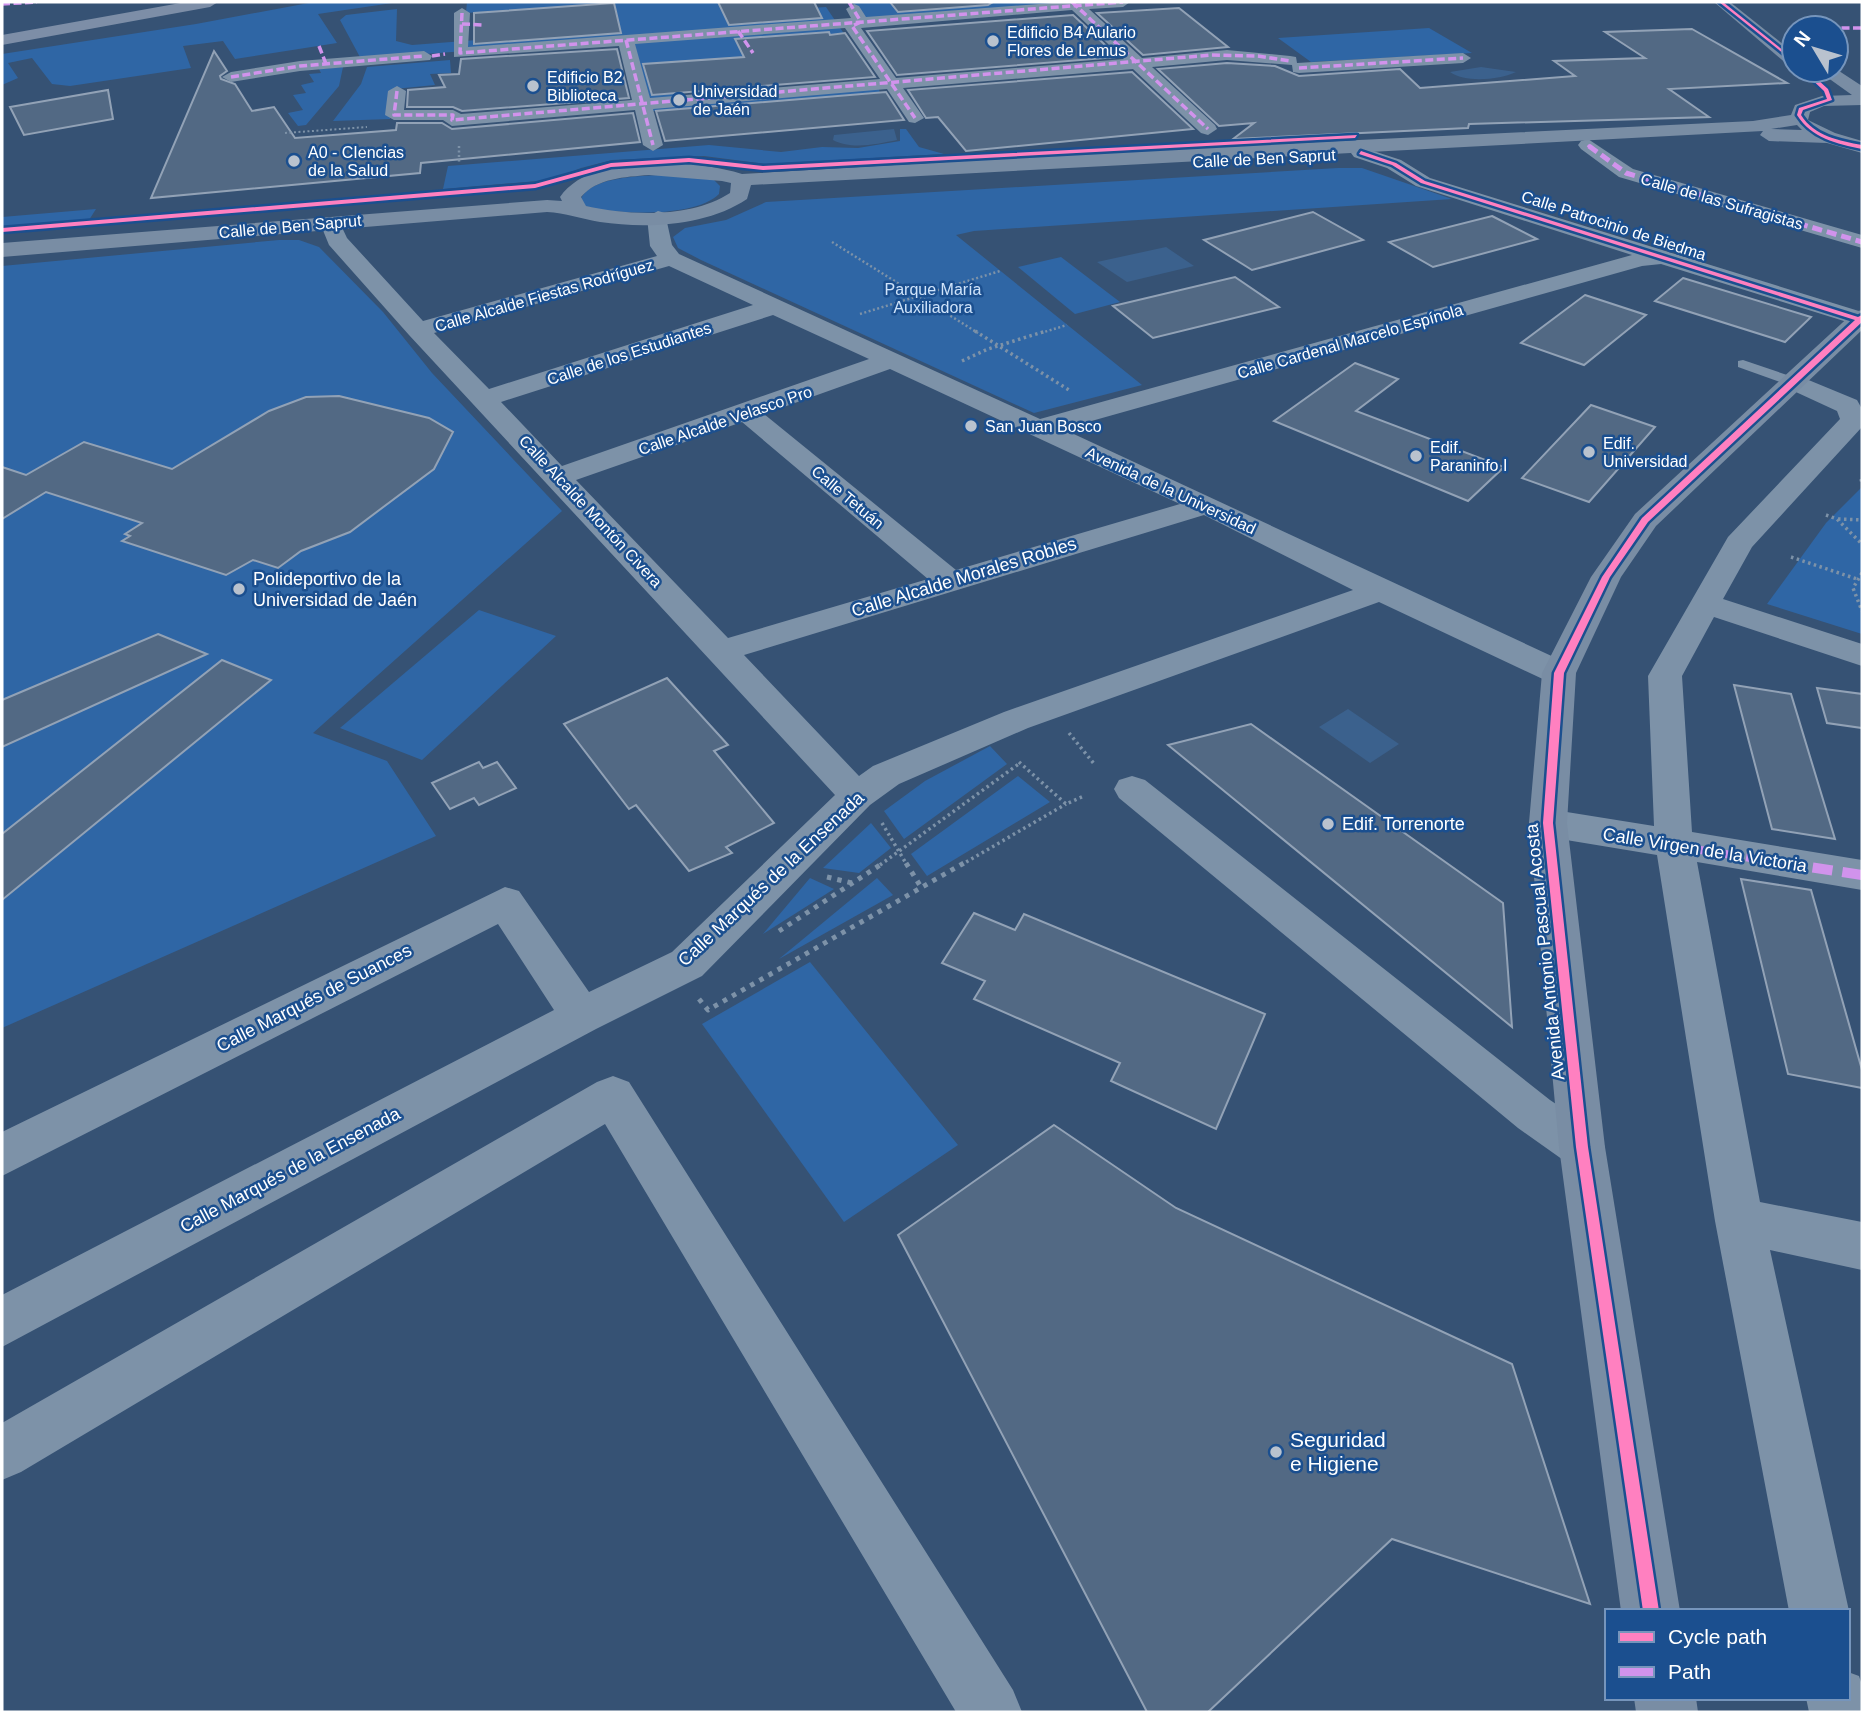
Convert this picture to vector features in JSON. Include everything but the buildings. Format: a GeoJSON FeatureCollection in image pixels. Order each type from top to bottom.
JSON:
{"type":"FeatureCollection","features":[{"type":"Feature","properties":{"kind":"main road"},"geometry":{"type":"LineString","coordinates":[[2,24],[167,2]]}},
{"type":"Feature","properties":{"kind":"main road"},"geometry":{"type":"LineString","coordinates":[[2,32],[208,2]]}},
{"type":"Feature","properties":{"kind":"main road"},"geometry":{"type":"LineString","coordinates":[[2,40],[208,2]]}},
{"type":"Feature","properties":{"kind":"main road"},"geometry":{"type":"LineString","coordinates":[[77,10],[133,6]]}},
{"type":"Feature","properties":{"kind":"main road"},"geometry":{"type":"LineString","coordinates":[[2,15],[53,12]]}},
{"type":"Feature","properties":{"kind":"street"},"geometry":{"type":"LineString","coordinates":[[839,2],[857,22]]}},
{"type":"Feature","properties":{"kind":"street"},"geometry":{"type":"LineString","coordinates":[[849,2],[857,22]]}},
{"type":"Feature","properties":{"kind":"street"},"geometry":{"type":"LineString","coordinates":[[484,25],[462,18],[460,53],[1077,3],[1123,2]]}},
{"type":"Feature","properties":{"kind":"street"},"geometry":{"type":"LineString","coordinates":[[1721,2],[1780,50]]}},
{"type":"Feature","properties":{"kind":"street"},"geometry":{"type":"LineString","coordinates":[[1740,2],[1780,33]]}},
{"type":"Feature","properties":{"kind":"street"},"geometry":{"type":"LineString","coordinates":[[1077,3],[1208,129]]}},
{"type":"Feature","properties":{"kind":"street"},"geometry":{"type":"LineString","coordinates":[[857,22],[852,26],[915,118]]}},
{"type":"Feature","properties":{"kind":"street"},"geometry":{"type":"LineString","coordinates":[[738,31],[752,53]]}},
{"type":"Feature","properties":{"kind":"street"},"geometry":{"type":"LineString","coordinates":[[626,40],[653,145]]}},
{"type":"Feature","properties":{"kind":"street"},"geometry":{"type":"LineString","coordinates":[[319,46],[326,64]]}},
{"type":"Feature","properties":{"kind":"street"},"geometry":{"type":"LineString","coordinates":[[397,91],[394,115],[453,116],[452,120],[1139,63],[1209,54],[1253,55],[1295,64],[1463,58]]}},
{"type":"Feature","properties":{"kind":"street"},"geometry":{"type":"LineString","coordinates":[[231,77],[326,64],[434,55]]}},
{"type":"Feature","properties":{"kind":"street"},"geometry":{"type":"LineString","coordinates":[[1819,84],[1826,90],[1830,100]]}},
{"type":"Feature","properties":{"kind":"street"},"geometry":{"type":"LineString","coordinates":[[1847,84],[1862,94]]}},
{"type":"Feature","properties":{"kind":"street"},"geometry":{"type":"LineString","coordinates":[[1862,100],[1830,100],[1805,106],[1799,112],[1800,118],[1812,130],[1862,147]]}},
{"type":"Feature","properties":{"kind":"street","name":"Calle de Ben Saprut"},"geometry":{"type":"LineString","coordinates":[[742,185],[1116,157],[1753,128],[1800,118]]}},
{"type":"Feature","properties":{"kind":"street","name":"Calle de Ben Saprut"},"geometry":{"type":"LineString","coordinates":[[2,240],[521,197],[578,186],[614,174],[684,168],[722,172],[742,185],[1787,134],[1828,137]]}},
{"type":"Feature","properties":{"kind":"street","name":"Calle de las Sufragistas"},"geometry":{"type":"LineString","coordinates":[[1588,145],[1626,173],[1862,242]]}},
{"type":"Feature","properties":{"kind":"street","name":"Calle Patrocinio de Biedma"},"geometry":{"type":"LineString","coordinates":[[1361,153],[1394,164],[1423,181],[1861,319]]}},
{"type":"Feature","properties":{"kind":"street","name":"Calle de Ben Saprut"},"geometry":{"type":"LineString","coordinates":[[2,250],[547,206],[609,216],[658,217],[713,208],[737,198],[742,185]]}},
{"type":"Feature","properties":{"kind":"street"},"geometry":{"type":"LineString","coordinates":[[578,186],[570,197],[578,210]]}},
{"type":"Feature","properties":{"kind":"street"},"geometry":{"type":"LineString","coordinates":[[658,217],[661,246],[671,259]]}},
{"type":"Feature","properties":{"kind":"street","name":"Calle Alcalde Montón Civera"},"geometry":{"type":"LineString","coordinates":[[331,223],[337,240],[418,330],[867,804]]}},
{"type":"Feature","properties":{"kind":"street","name":"Calle Cardenal Marcelo Espínola"},"geometry":{"type":"LineString","coordinates":[[1037,428],[1641,259],[1663,257]]}},
{"type":"Feature","properties":{"kind":"street","name":"Avenida de la Universidad"},"geometry":{"type":"LineString","coordinates":[[671,259],[1206,505],[1380,591],[1559,673]]}},
{"type":"Feature","properties":{"kind":"street","name":"Calle Alcalde Fiestas Rodríguez"},"geometry":{"type":"LineString","coordinates":[[418,330],[671,259]]}},
{"type":"Feature","properties":{"kind":"street","name":"Calle de los Estudiantes"},"geometry":{"type":"LineString","coordinates":[[485,399],[772,307]]}},
{"type":"Feature","properties":{"kind":"street","name":"Avenida Antonio Pascual Acosta"},"geometry":{"type":"LineString","coordinates":[[1651,1609],[1583,1147],[1548,822],[1559,673],[1605,577],[1645,520],[1861,319]]}},
{"type":"Feature","properties":{"kind":"street","name":"Calle Alcalde Velasco Pro"},"geometry":{"type":"LineString","coordinates":[[559,477],[889,361]]}},
{"type":"Feature","properties":{"kind":"street"},"geometry":{"type":"LineString","coordinates":[[1794,382],[1848,407],[1854,420],[1739,543],[1665,676],[1675,846],[1739,1221],[1819,1609]]}},
{"type":"Feature","properties":{"kind":"street","name":"Calle Tetuán"},"geometry":{"type":"LineString","coordinates":[[746,412],[950,581]]}},
{"type":"Feature","properties":{"kind":"street","name":"Calle Alcalde Morales Robles"},"geometry":{"type":"LineString","coordinates":[[722,651],[1206,505]]}},
{"type":"Feature","properties":{"kind":"street","name":"Calle Marqués de la Ensenada"},"geometry":{"type":"LineString","coordinates":[[2,1322],[580,1016],[687,964],[867,804],[886,775],[1016,720],[1380,591]]}},
{"type":"Feature","properties":{"kind":"street"},"geometry":{"type":"LineString","coordinates":[[1705,604],[1862,655]]}},
{"type":"Feature","properties":{"kind":"street"},"geometry":{"type":"LineString","coordinates":[[1132,789],[1534,1114],[1583,1147]]}},
{"type":"Feature","properties":{"kind":"street","name":"Calle Virgen de la Victoria"},"geometry":{"type":"LineString","coordinates":[[1548,822],[1675,846],[1862,875]]}},
{"type":"Feature","properties":{"kind":"street","name":"Calle Marqués de Suances"},"geometry":{"type":"LineString","coordinates":[[2,1155],[505,902],[580,1016]]}},
{"type":"Feature","properties":{"kind":"street"},"geometry":{"type":"LineString","coordinates":[[2,1453],[612,1096],[991,1712]]}},
{"type":"Feature","properties":{"kind":"street"},"geometry":{"type":"LineString","coordinates":[[1739,1221],[1862,1246]]}},
{"type":"Feature","properties":{"kind":"lane"},"geometry":{"type":"LineString","coordinates":[[1742,364],[1794,382]]}},
{"type":"Feature","properties":{"kind":"path"},"geometry":{"type":"LineString","coordinates":[[832,242],[1074,393]]}},
{"type":"Feature","properties":{"kind":"path"},"geometry":{"type":"LineString","coordinates":[[816,327],[1000,271]]}},
{"type":"Feature","properties":{"kind":"path"},"geometry":{"type":"LineString","coordinates":[[926,377],[999,345],[1067,325]]}},
{"type":"Feature","properties":{"kind":"path"},"geometry":{"type":"LineString","coordinates":[[1826,515],[1837,519],[1862,520]]}},
{"type":"Feature","properties":{"kind":"path"},"geometry":{"type":"LineString","coordinates":[[1837,519],[1862,544]]}},
{"type":"Feature","properties":{"kind":"path"},"geometry":{"type":"LineString","coordinates":[[1791,557],[1857,579]]}},
{"type":"Feature","properties":{"kind":"path"},"geometry":{"type":"LineString","coordinates":[[1862,573],[1853,588],[1857,604],[1862,611]]}},
{"type":"Feature","properties":{"kind":"path"},"geometry":{"type":"LineString","coordinates":[[1063,725],[1095,765]]}},
{"type":"Feature","properties":{"kind":"path"},"geometry":{"type":"LineString","coordinates":[[1011,755],[1066,804]]}},
{"type":"Feature","properties":{"kind":"path"},"geometry":{"type":"LineString","coordinates":[[772,936],[899,852],[1020,764]]}},
{"type":"Feature","properties":{"kind":"path"},"geometry":{"type":"LineString","coordinates":[[691,989],[708,1010],[1084,796]]}},
{"type":"Feature","properties":{"kind":"path"},"geometry":{"type":"LineString","coordinates":[[867,804],[921,887]]}},
{"type":"Feature","properties":{"kind":"path"},"geometry":{"type":"LineString","coordinates":[[826,876],[852,883]]}},
{"type":"Feature","properties":{"kind":"green space"},"geometry":{"type":"Polygon","coordinates":[[[314,2],[399,2],[318,14],[337,43],[235,59],[223,41],[183,46],[191,68],[70,86],[52,84],[32,58],[8,63],[18,78],[2,85],[2,54],[196,24],[314,2]]]}},
{"type":"Feature","properties":{"kind":"green space"},"geometry":{"type":"Polygon","coordinates":[[[467,2],[718,2],[796,9],[826,7],[849,41],[749,57],[661,85],[664,94],[682,93],[684,97],[650,103],[632,38],[361,59],[340,20],[346,15],[397,9],[396,41],[412,45],[620,29],[614,3],[466,13],[467,2]]]}},
{"type":"Feature","properties":{"kind":"green space"},"geometry":{"type":"Polygon","coordinates":[[[852,2],[1064,2],[1067,4],[865,19],[852,2]]]}},
{"type":"Feature","properties":{"kind":"green space"},"geometry":{"type":"Polygon","coordinates":[[[1429,28],[1472,53],[1311,62],[1278,38],[1429,28]]]}},
{"type":"Feature","properties":{"kind":"green space"},"geometry":{"type":"Polygon","coordinates":[[[450,60],[451,73],[430,74],[435,85],[394,89],[390,119],[333,121],[361,84],[367,67],[450,60]]]}},
{"type":"Feature","properties":{"kind":"green space"},"geometry":{"type":"Polygon","coordinates":[[[343,67],[339,86],[306,125],[298,126],[288,113],[303,110],[293,95],[306,93],[301,85],[314,82],[309,74],[321,73],[319,69],[343,67]]]}},
{"type":"Feature","properties":{"kind":"green space"},"geometry":{"type":"Polygon","coordinates":[[[879,88],[880,95],[764,114],[653,111],[653,108],[879,88]]]}},
{"type":"Feature","properties":{"kind":"green space"},"geometry":{"type":"Polygon","coordinates":[[[900,129],[906,129],[919,147],[944,154],[766,164],[704,156],[612,160],[550,180],[443,189],[448,166],[709,145],[781,152],[822,147],[858,148],[900,141],[900,129]]]}},
{"type":"Feature","properties":{"kind":"green space","name":"Parque María Auxiliadora"},"geometry":{"type":"Polygon","coordinates":[[[1362,168],[1452,199],[974,231],[956,235],[1142,385],[1034,413],[701,260],[678,248],[673,237],[685,228],[726,220],[766,202],[1362,168]]]}},
{"type":"Feature","properties":{"kind":"green space"},"geometry":{"type":"Polygon","coordinates":[[[684,174],[714,180],[720,186],[719,194],[708,202],[692,207],[654,212],[598,209],[585,206],[581,199],[598,184],[612,180],[684,174]]]}},
{"type":"Feature","properties":{"kind":"green space"},"geometry":{"type":"Polygon","coordinates":[[[96,209],[89,220],[2,227],[2,217],[96,209]]]}},
{"type":"Feature","properties":{"kind":"green space","name":"Polideportivo de la Universidad de Jaén"},"geometry":{"type":"Polygon","coordinates":[[[299,240],[319,247],[383,312],[432,373],[562,511],[313,733],[387,761],[436,836],[2,1028],[2,266],[299,240]]]}},
{"type":"Feature","properties":{"kind":"green space"},"geometry":{"type":"Polygon","coordinates":[[[1061,257],[1120,302],[1075,314],[1018,267],[1061,257]]]}},
{"type":"Feature","properties":{"kind":"green space"},"geometry":{"type":"Polygon","coordinates":[[[1862,487],[1862,634],[1767,604],[1826,523],[1862,487]]]}},
{"type":"Feature","properties":{"kind":"green space"},"geometry":{"type":"Polygon","coordinates":[[[479,610],[556,636],[422,760],[340,728],[479,610]]]}},
{"type":"Feature","properties":{"kind":"green space"},"geometry":{"type":"Polygon","coordinates":[[[990,746],[1007,764],[904,839],[884,811],[925,781],[990,746]]]}},
{"type":"Feature","properties":{"kind":"green space"},"geometry":{"type":"Polygon","coordinates":[[[1018,776],[1050,802],[927,876],[911,854],[1018,776]]]}},
{"type":"Feature","properties":{"kind":"green space"},"geometry":{"type":"Polygon","coordinates":[[[871,823],[891,848],[859,873],[823,868],[871,823]]]}},
{"type":"Feature","properties":{"kind":"green space"},"geometry":{"type":"Polygon","coordinates":[[[810,878],[834,889],[763,934],[810,878]]]}},
{"type":"Feature","properties":{"kind":"green space"},"geometry":{"type":"Polygon","coordinates":[[[877,878],[893,895],[779,959],[877,878]]]}},
{"type":"Feature","properties":{"kind":"green space"},"geometry":{"type":"Polygon","coordinates":[[[810,962],[958,1145],[844,1222],[702,1024],[810,962]]]}},
{"type":"Feature","properties":{"kind":"shaded area"},"geometry":{"type":"Polygon","coordinates":[[[1481,67],[1516,72],[1482,79],[1464,78],[1450,72],[1481,67]]]}},
{"type":"Feature","properties":{"kind":"shaded area"},"geometry":{"type":"Polygon","coordinates":[[[894,129],[897,140],[881,143],[848,145],[833,140],[834,135],[894,129]]]}},
{"type":"Feature","properties":{"kind":"shaded area"},"geometry":{"type":"Polygon","coordinates":[[[1166,247],[1194,266],[1127,282],[1097,262],[1166,247]]]}},
{"type":"Feature","properties":{"kind":"shaded area"},"geometry":{"type":"Polygon","coordinates":[[[1348,709],[1399,744],[1370,763],[1319,727],[1348,709]]]}},
{"type":"Feature","properties":{"kind":"marked path"},"geometry":{"type":"LineString","coordinates":[[2,4],[37,2]]}},
{"type":"Feature","properties":{"kind":"marked path"},"geometry":{"type":"LineString","coordinates":[[849,2],[861,22],[852,26],[915,118]]}},
{"type":"Feature","properties":{"kind":"marked path"},"geometry":{"type":"LineString","coordinates":[[1072,2],[1208,129]]}},
{"type":"Feature","properties":{"kind":"marked path"},"geometry":{"type":"LineString","coordinates":[[462,13],[460,53],[1123,2]]}},
{"type":"Feature","properties":{"kind":"marked path"},"geometry":{"type":"LineString","coordinates":[[462,24],[484,25]]}},
{"type":"Feature","properties":{"kind":"marked path"},"geometry":{"type":"LineString","coordinates":[[1850,28],[1862,28]]}},
{"type":"Feature","properties":{"kind":"marked path"},"geometry":{"type":"LineString","coordinates":[[738,31],[753,53]]}},
{"type":"Feature","properties":{"kind":"marked path"},"geometry":{"type":"LineString","coordinates":[[626,40],[653,145]]}},
{"type":"Feature","properties":{"kind":"marked path"},"geometry":{"type":"LineString","coordinates":[[319,46],[326,64]]}},
{"type":"Feature","properties":{"kind":"marked path"},"geometry":{"type":"LineString","coordinates":[[432,56],[445,54]]}},
{"type":"Feature","properties":{"kind":"marked path"},"geometry":{"type":"LineString","coordinates":[[397,91],[394,115],[453,115],[452,120],[1164,61],[1196,56],[1243,55],[1290,61]]}},
{"type":"Feature","properties":{"kind":"marked path"},"geometry":{"type":"LineString","coordinates":[[231,77],[300,66],[424,56]]}},
{"type":"Feature","properties":{"kind":"marked path"},"geometry":{"type":"LineString","coordinates":[[1299,68],[1463,58]]}},
{"type":"Feature","properties":{"kind":"marked path"},"geometry":{"type":"LineString","coordinates":[[1588,145],[1626,173],[1862,242]]}},
{"type":"Feature","properties":{"kind":"marked path"},"geometry":{"type":"LineString","coordinates":[[1675,846],[1862,875]]}},
{"type":"Feature","properties":{"kind":"cycle path"},"geometry":{"type":"LineString","coordinates":[[1721,2],[1780,50]]}},
{"type":"Feature","properties":{"kind":"cycle path"},"geometry":{"type":"LineString","coordinates":[[1819,84],[1826,90],[1830,100],[1801,109],[1799,115],[1803,122],[1826,137],[1862,147]]}},
{"type":"Feature","properties":{"kind":"cycle path"},"geometry":{"type":"LineString","coordinates":[[2,230],[535,186],[611,165],[689,160],[763,168],[1355,136]]}},
{"type":"Feature","properties":{"kind":"cycle path"},"geometry":{"type":"LineString","coordinates":[[1361,153],[1394,164],[1423,182],[1862,320]]}},
{"type":"Feature","properties":{"kind":"cycle path"},"geometry":{"type":"LineString","coordinates":[[1651,1609],[1582,1147],[1548,823],[1559,673],[1606,577],[1645,520],[1862,317]]}},
{"type":"Feature","properties":{"kind":"place","name":"Edificio B4 Aulario Flores de Lemus"},"geometry":{"type":"Point","coordinates":[993,41]}},
{"type":"Feature","properties":{"kind":"place","name":"Edificio B2 Biblioteca"},"geometry":{"type":"Point","coordinates":[533,86]}},
{"type":"Feature","properties":{"kind":"place","name":"Universidad de Jaén"},"geometry":{"type":"Point","coordinates":[679,100]}},
{"type":"Feature","properties":{"kind":"place","name":"A0 - CIencias de la Salud"},"geometry":{"type":"Point","coordinates":[294,161]}},
{"type":"Feature","properties":{"kind":"place","name":"San Juan Bosco"},"geometry":{"type":"Point","coordinates":[971,426]}},
{"type":"Feature","properties":{"kind":"place","name":"Edif. Universidad"},"geometry":{"type":"Point","coordinates":[1589,452]}},
{"type":"Feature","properties":{"kind":"place","name":"Edif. Paraninfo I"},"geometry":{"type":"Point","coordinates":[1416,456]}},
{"type":"Feature","properties":{"kind":"place","name":"Polideportivo de la Universidad de Jaén"},"geometry":{"type":"Point","coordinates":[239,589]}},
{"type":"Feature","properties":{"kind":"place","name":"Edif. Torrenorte"},"geometry":{"type":"Point","coordinates":[1328,824]}},
{"type":"Feature","properties":{"kind":"place","name":"Seguridad e Higiene"},"geometry":{"type":"Point","coordinates":[1276,1452]}}]}
